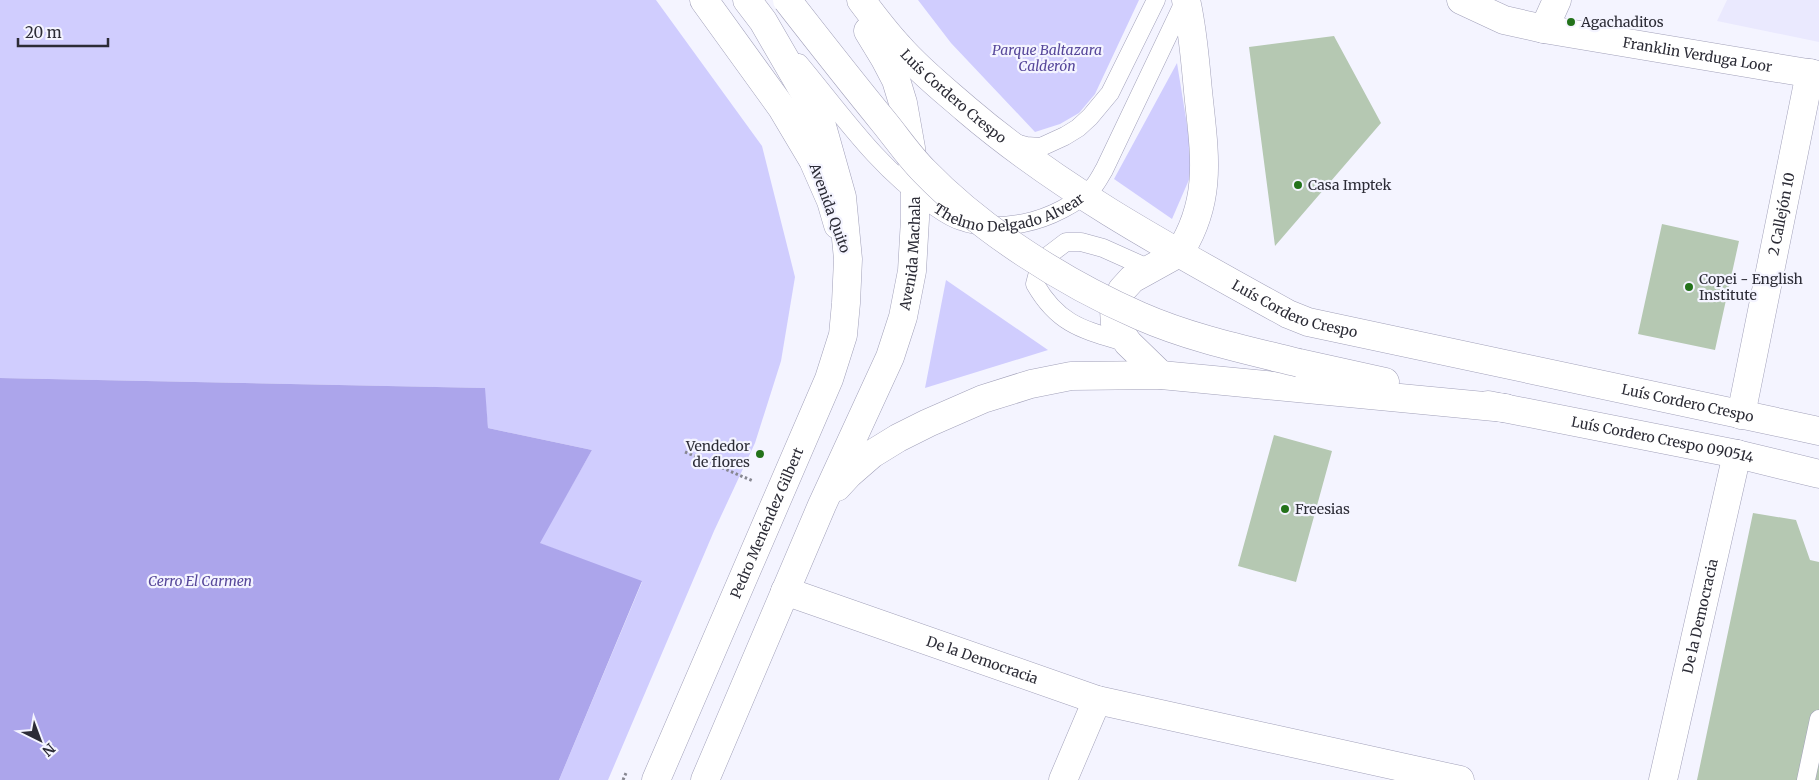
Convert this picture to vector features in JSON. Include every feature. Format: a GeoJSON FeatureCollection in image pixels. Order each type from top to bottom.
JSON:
{"type":"FeatureCollection","features":[{"type":"Feature","properties":{"kind":"main road","name":"Avenida Quito"},"geometry":{"type":"LineString","coordinates":[[704,0],[782,108],[813,160],[831,201],[848,259]]}},
{"type":"Feature","properties":{"kind":"main road"},"geometry":{"type":"LineString","coordinates":[[787,0],[924,171],[978,219],[1048,268],[1105,300],[1141,316],[1209,340],[1299,363],[1505,408]]}},
{"type":"Feature","properties":{"kind":"main road","name":"Avenida Machala"},"geometry":{"type":"LineString","coordinates":[[822,505],[890,357],[900,325],[912,271],[915,192],[911,148],[903,103],[896,80],[885,59],[848,0]]}},
{"type":"Feature","properties":{"kind":"main road","name":"Luís Cordero Crespo"},"geometry":{"type":"LineString","coordinates":[[860,0],[899,48],[934,82],[1000,138],[1111,214],[1288,314],[1308,322],[1819,431]]}},
{"type":"Feature","properties":{"kind":"main road"},"geometry":{"type":"LineString","coordinates":[[1161,375],[1128,343],[1115,324],[1114,310],[1122,290],[1132,279],[1179,253],[1196,220],[1205,172],[1194,50],[1185,0]]}},
{"type":"Feature","properties":{"kind":"main road","name":"Franklin Verduga Loor"},"geometry":{"type":"LineString","coordinates":[[1461,0],[1504,20],[1544,29],[1814,74]]}},
{"type":"Feature","properties":{"kind":"main road"},"geometry":{"type":"LineString","coordinates":[[1544,29],[1557,0]]}},
{"type":"Feature","properties":{"kind":"main road","name":"Avenida Quito"},"geometry":{"type":"LineString","coordinates":[[755,10],[803,90],[822,126],[842,197],[848,259]]}},
{"type":"Feature","properties":{"kind":"main road","name":"2 Callejón 10"},"geometry":{"type":"LineString","coordinates":[[1741,415],[1814,74]]}},
{"type":"Feature","properties":{"kind":"main road","name":"Pedro Menéndez Gilbert"},"geometry":{"type":"LineString","coordinates":[[656,780],[828,379],[843,335],[848,259]]}},
{"type":"Feature","properties":{"kind":"main road"},"geometry":{"type":"LineString","coordinates":[[705,780],[822,505],[849,474],[872,454],[905,434],[983,399],[1031,384],[1071,376],[1161,375],[1505,408]]}},
{"type":"Feature","properties":{"kind":"main road","name":"Luís Cordero Crespo 090514"},"geometry":{"type":"LineString","coordinates":[[1505,408],[1737,454],[1819,474]]}},
{"type":"Feature","properties":{"kind":"main road","name":"De la Democracia"},"geometry":{"type":"LineString","coordinates":[[1663,780],[1737,454]]}},
{"type":"Feature","properties":{"kind":"main road","name":"De la Democracia"},"geometry":{"type":"LineString","coordinates":[[785,591],[1097,700],[1460,780]]}},
{"type":"Feature","properties":{"kind":"main road"},"geometry":{"type":"LineString","coordinates":[[1063,780],[1097,700]]}},
{"type":"Feature","properties":{"kind":"lane"},"geometry":{"type":"LineString","coordinates":[[1000,138],[1026,146],[1041,147],[1056,141],[1078,128],[1110,93],[1156,0]]}},
{"type":"Feature","properties":{"kind":"lane","name":"Thelmo Delgado Alvear"},"geometry":{"type":"LineString","coordinates":[[755,10],[881,161],[915,192],[960,221],[980,226],[1009,226],[1032,221],[1065,207],[1083,196],[1094,186],[1104,170],[1185,0]]}},
{"type":"Feature","properties":{"kind":"lane"},"geometry":{"type":"LineString","coordinates":[[1128,343],[1078,327],[1062,317],[1050,306],[1035,284],[1038,271],[1042,261],[1066,242],[1081,242],[1102,248],[1150,270]]}},
{"type":"Feature","properties":{"kind":"lane"},"geometry":{"type":"LineString","coordinates":[[1806,780],[1819,719]]}},
{"type":"Feature","properties":{"kind":"path"},"geometry":{"type":"LineString","coordinates":[[684,452],[756,482]]}},
{"type":"Feature","properties":{"kind":"path"},"geometry":{"type":"LineString","coordinates":[[623,780],[627,771]]}},
{"type":"Feature","properties":{"kind":"shaded area"},"geometry":{"type":"Polygon","coordinates":[[[1727,0],[1819,0],[1819,42],[1717,21],[1727,0]]]}},
{"type":"Feature","properties":{"kind":"green space"},"geometry":{"type":"Polygon","coordinates":[[[0,0],[656,0],[762,146],[795,277],[781,361],[755,443],[714,531],[608,780],[559,780],[642,582],[539,543],[592,450],[488,428],[484,388],[0,378],[0,0]]]}},
{"type":"Feature","properties":{"kind":"green space","name":"Parque Baltazara Calderón"},"geometry":{"type":"Polygon","coordinates":[[[918,0],[1139,0],[1095,94],[1079,113],[1060,124],[1035,132],[951,43],[918,0]]]}},
{"type":"Feature","properties":{"kind":"green space"},"geometry":{"type":"Polygon","coordinates":[[[1177,63],[1194,168],[1172,219],[1114,179],[1177,63]]]}},
{"type":"Feature","properties":{"kind":"green space"},"geometry":{"type":"Polygon","coordinates":[[[946,280],[1048,350],[925,388],[946,280]]]}},
{"type":"Feature","properties":{"kind":"green space","name":"Cerro El Carmen"},"geometry":{"type":"Polygon","coordinates":[[[0,378],[485,388],[488,428],[592,450],[540,543],[642,581],[559,780],[0,780],[0,378]]]}},
{"type":"Feature","properties":{"kind":"building","name":"Casa Imptek"},"geometry":{"type":"Polygon","coordinates":[[[1334,36],[1381,123],[1275,246],[1249,47],[1334,36]]]}},
{"type":"Feature","properties":{"kind":"building","name":"Copei - English Institute"},"geometry":{"type":"Polygon","coordinates":[[[1662,224],[1739,241],[1715,350],[1638,334],[1662,224]]]}},
{"type":"Feature","properties":{"kind":"building","name":"Freesias"},"geometry":{"type":"Polygon","coordinates":[[[1274,435],[1332,451],[1296,582],[1238,566],[1274,435]]]}},
{"type":"Feature","properties":{"kind":"building"},"geometry":{"type":"Polygon","coordinates":[[[1753,513],[1796,520],[1810,560],[1819,562],[1819,780],[1697,780],[1753,513]]]}},
{"type":"Feature","properties":{"kind":"place","name":"Agachaditos"},"geometry":{"type":"Point","coordinates":[1571,22]}},
{"type":"Feature","properties":{"kind":"place","name":"Casa Imptek"},"geometry":{"type":"Point","coordinates":[1298,185]}},
{"type":"Feature","properties":{"kind":"place","name":"Copei - English Institute"},"geometry":{"type":"Point","coordinates":[1689,287]}},
{"type":"Feature","properties":{"kind":"place","name":"Vendedor de flores"},"geometry":{"type":"Point","coordinates":[760,454]}},
{"type":"Feature","properties":{"kind":"place","name":"Freesias"},"geometry":{"type":"Point","coordinates":[1285,509]}}]}
